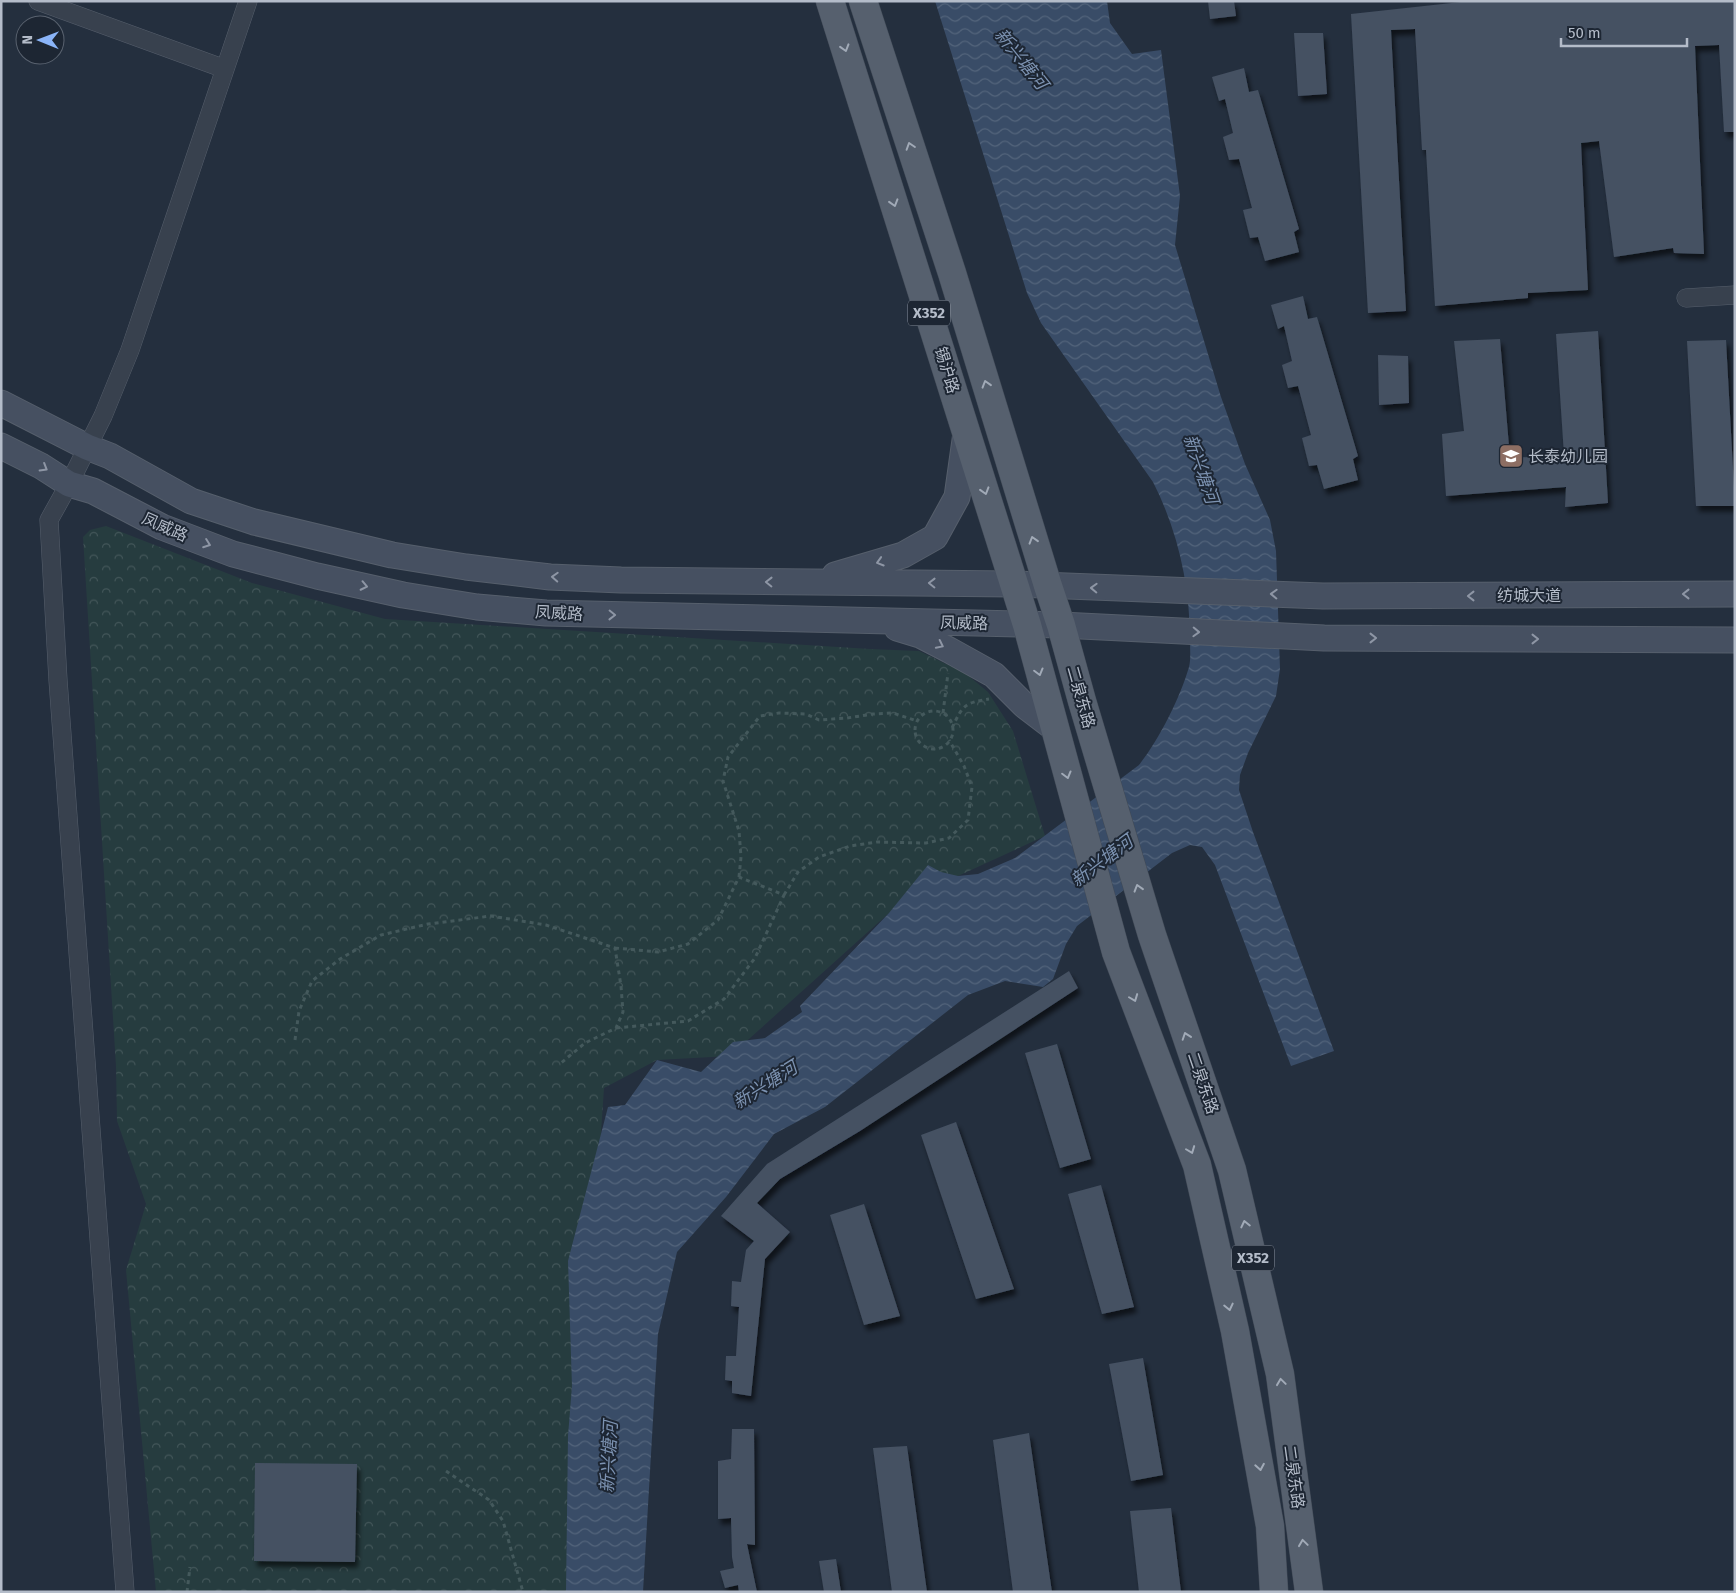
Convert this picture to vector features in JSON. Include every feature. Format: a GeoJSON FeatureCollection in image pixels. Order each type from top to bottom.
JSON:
{"type":"FeatureCollection","features":[{"type":"Feature","properties":{"kind":"main road","name":"锡沪路"},"geometry":{"type":"LineString","coordinates":[[830,1],[1027,625]]}},
{"type":"Feature","properties":{"kind":"main road","name":"锡沪路"},"geometry":{"type":"LineString","coordinates":[[863,1],[954,282],[1048,586]]}},
{"type":"Feature","properties":{"kind":"main road"},"geometry":{"type":"LineString","coordinates":[[1,403],[87,447],[110,456],[191,501],[254,522],[392,555],[466,567],[550,577],[1048,586]]}},
{"type":"Feature","properties":{"kind":"main road"},"geometry":{"type":"LineString","coordinates":[[814,582],[903,555],[935,536],[957,497],[966,433]]}},
{"type":"Feature","properties":{"kind":"main road","name":"凤威路"},"geometry":{"type":"LineString","coordinates":[[1,446],[41,466],[69,484],[93,491],[162,527],[233,554],[317,576],[403,595],[477,607],[546,613],[1061,625],[1324,638],[1735,640]]}},
{"type":"Feature","properties":{"kind":"main road","name":"纺城大道"},"geometry":{"type":"LineString","coordinates":[[1048,586],[1323,596],[1735,594]]}},
{"type":"Feature","properties":{"kind":"main road","name":"二泉东路"},"geometry":{"type":"LineString","coordinates":[[1048,586],[1152,935],[1232,1170],[1280,1374],[1309,1592]]}},
{"type":"Feature","properties":{"kind":"main road"},"geometry":{"type":"LineString","coordinates":[[878,621],[920,636],[994,675],[1024,705],[1054,728]]}},
{"type":"Feature","properties":{"kind":"main road","name":"二泉东路"},"geometry":{"type":"LineString","coordinates":[[1027,625],[1116,952],[1197,1165],[1235,1331],[1270,1526],[1274,1592]]}},
{"type":"Feature","properties":{"kind":"street"},"geometry":{"type":"LineString","coordinates":[[38,1],[225,69]]}},
{"type":"Feature","properties":{"kind":"street"},"geometry":{"type":"LineString","coordinates":[[125,1592],[58,680],[49,520],[103,416],[130,350],[248,1]]}},
{"type":"Feature","properties":{"kind":"street"},"geometry":{"type":"LineString","coordinates":[[1686,298],[1735,295]]}},
{"type":"Feature","properties":{"kind":"path"},"geometry":{"type":"LineString","coordinates":[[943,713],[949,650]]}},
{"type":"Feature","properties":{"kind":"path"},"geometry":{"type":"LineString","coordinates":[[952,728],[951,722],[943,713],[937,711],[925,712],[917,721],[915,733],[921,744],[933,749],[939,748],[949,740],[952,728],[960,712],[969,702],[1014,695]]}},
{"type":"Feature","properties":{"kind":"path"},"geometry":{"type":"LineString","coordinates":[[295,1040],[299,1011],[312,981],[340,959],[381,935],[428,924],[491,916],[546,925],[615,948],[658,952],[688,944],[718,920],[739,878],[741,857],[739,831],[723,781],[728,757],[760,716],[779,713],[806,714],[819,720],[893,713],[917,721]]}},
{"type":"Feature","properties":{"kind":"path"},"geometry":{"type":"LineString","coordinates":[[561,1063],[585,1043],[616,1028],[688,1021],[724,999],[755,958],[784,895],[798,872],[819,857],[850,846],[877,842],[926,843],[949,838],[968,820],[972,787],[964,766],[949,740]]}},
{"type":"Feature","properties":{"kind":"path"},"geometry":{"type":"LineString","coordinates":[[739,878],[784,895]]}},
{"type":"Feature","properties":{"kind":"path"},"geometry":{"type":"LineString","coordinates":[[615,948],[623,1012],[616,1028]]}},
{"type":"Feature","properties":{"kind":"path"},"geometry":{"type":"LineString","coordinates":[[446,1471],[489,1500],[503,1521],[523,1592]]}},
{"type":"Feature","properties":{"kind":"path"},"geometry":{"type":"LineString","coordinates":[[187,1592],[190,1567]]}},
{"type":"Feature","properties":{"kind":"green space"},"geometry":{"type":"Polygon","coordinates":[[[106,526],[252,583],[385,619],[919,651],[965,673],[988,692],[1013,731],[1045,836],[958,876],[889,913],[730,1056],[657,1060],[604,1088],[570,1592],[156,1592],[126,1270],[146,1204],[117,1121],[116,1066],[83,537],[90,530],[106,526]]]}},
{"type":"Feature","properties":{"kind":"water","name":"新兴塘河"},"geometry":{"type":"Polygon","coordinates":[[[935,1],[1107,1],[1110,23],[1132,54],[1161,50],[1180,196],[1175,245],[1221,397],[1245,464],[1270,520],[1276,551],[1280,669],[1276,696],[1248,753],[1240,775],[1239,790],[1334,1051],[1291,1066],[1215,865],[1202,847],[1190,845],[1172,853],[1077,926],[1066,944],[1053,979],[1043,987],[1005,981],[968,995],[825,1107],[774,1134],[726,1197],[677,1252],[658,1334],[643,1592],[566,1592],[568,1436],[572,1386],[568,1261],[608,1107],[625,1105],[657,1060],[701,1072],[733,1042],[765,1038],[802,1012],[800,1006],[889,913],[928,865],[941,872],[958,876],[978,874],[1015,858],[1139,765],[1154,744],[1168,718],[1189,667],[1189,620],[1185,579],[1176,539],[1162,501],[1153,482],[1041,323],[1027,293],[935,1]]]}},
{"type":"Feature","properties":{"kind":"building"},"geometry":{"type":"Polygon","coordinates":[[[1208,1],[1234,1],[1236,16],[1210,19],[1208,1]]]}},
{"type":"Feature","properties":{"kind":"building"},"geometry":{"type":"Polygon","coordinates":[[[1470,1],[1735,1],[1735,132],[1724,132],[1719,45],[1695,46],[1704,254],[1674,253],[1673,248],[1614,257],[1599,141],[1581,143],[1588,290],[1528,293],[1528,298],[1435,306],[1426,150],[1422,150],[1415,29],[1391,30],[1406,311],[1368,313],[1351,14],[1470,1]]]}},
{"type":"Feature","properties":{"kind":"building"},"geometry":{"type":"Polygon","coordinates":[[[1294,33],[1323,33],[1327,94],[1298,96],[1294,33]]]}},
{"type":"Feature","properties":{"kind":"building"},"geometry":{"type":"Polygon","coordinates":[[[1244,68],[1249,92],[1258,90],[1299,229],[1294,232],[1299,252],[1265,261],[1258,237],[1250,238],[1243,210],[1252,208],[1239,159],[1229,160],[1223,137],[1233,133],[1225,99],[1219,101],[1212,77],[1244,68]]]}},
{"type":"Feature","properties":{"kind":"building"},"geometry":{"type":"Polygon","coordinates":[[[1303,296],[1308,319],[1317,317],[1358,456],[1353,459],[1358,480],[1324,489],[1317,465],[1309,466],[1302,438],[1311,435],[1298,386],[1288,388],[1282,365],[1292,361],[1284,326],[1278,329],[1271,305],[1303,296]]]}},
{"type":"Feature","properties":{"kind":"building"},"geometry":{"type":"Polygon","coordinates":[[[1598,331],[1608,503],[1565,507],[1566,487],[1446,496],[1442,434],[1464,431],[1454,341],[1500,339],[1510,458],[1564,455],[1556,334],[1598,331]]]}},
{"type":"Feature","properties":{"kind":"building"},"geometry":{"type":"Polygon","coordinates":[[[1726,340],[1735,506],[1696,506],[1687,341],[1726,340]]]}},
{"type":"Feature","properties":{"kind":"building"},"geometry":{"type":"Polygon","coordinates":[[[1378,355],[1408,356],[1409,403],[1379,405],[1378,355]]]}},
{"type":"Feature","properties":{"kind":"building"},"geometry":{"type":"Polygon","coordinates":[[[1069,971],[1078,988],[860,1131],[780,1179],[757,1203],[790,1232],[765,1259],[751,1396],[732,1393],[732,1381],[725,1380],[726,1356],[736,1356],[739,1307],[731,1306],[732,1281],[741,1282],[746,1250],[754,1241],[721,1216],[767,1164],[1069,971]]]}},
{"type":"Feature","properties":{"kind":"building"},"geometry":{"type":"Polygon","coordinates":[[[1057,1044],[1091,1159],[1060,1168],[1025,1053],[1057,1044]]]}},
{"type":"Feature","properties":{"kind":"building"},"geometry":{"type":"Polygon","coordinates":[[[956,1122],[1014,1289],[976,1299],[921,1135],[956,1122]]]}},
{"type":"Feature","properties":{"kind":"building"},"geometry":{"type":"Polygon","coordinates":[[[1101,1185],[1134,1307],[1102,1314],[1068,1194],[1101,1185]]]}},
{"type":"Feature","properties":{"kind":"building"},"geometry":{"type":"Polygon","coordinates":[[[864,1204],[900,1316],[864,1325],[830,1215],[864,1204]]]}},
{"type":"Feature","properties":{"kind":"building"},"geometry":{"type":"Polygon","coordinates":[[[1143,1358],[1163,1475],[1131,1481],[1109,1364],[1143,1358]]]}},
{"type":"Feature","properties":{"kind":"building"},"geometry":{"type":"Polygon","coordinates":[[[732,1429],[754,1429],[755,1545],[747,1544],[757,1592],[739,1592],[738,1585],[725,1588],[720,1571],[734,1568],[731,1518],[718,1519],[718,1461],[731,1459],[732,1429]]]}},
{"type":"Feature","properties":{"kind":"building"},"geometry":{"type":"Polygon","coordinates":[[[1029,1433],[1052,1592],[1013,1592],[993,1440],[1029,1433]]]}},
{"type":"Feature","properties":{"kind":"building"},"geometry":{"type":"Polygon","coordinates":[[[907,1446],[927,1592],[892,1592],[873,1448],[907,1446]]]}},
{"type":"Feature","properties":{"kind":"building"},"geometry":{"type":"Polygon","coordinates":[[[255,1463],[357,1464],[355,1562],[254,1561],[255,1463]]]}},
{"type":"Feature","properties":{"kind":"building"},"geometry":{"type":"Polygon","coordinates":[[[1171,1508],[1181,1592],[1139,1592],[1130,1511],[1171,1508]]]}},
{"type":"Feature","properties":{"kind":"building"},"geometry":{"type":"Polygon","coordinates":[[[836,1559],[841,1592],[824,1592],[819,1561],[836,1559]]]}},
{"type":"Feature","properties":{"kind":"place","name":"长泰幼儿园"},"geometry":{"type":"Point","coordinates":[1511,456]}}]}
